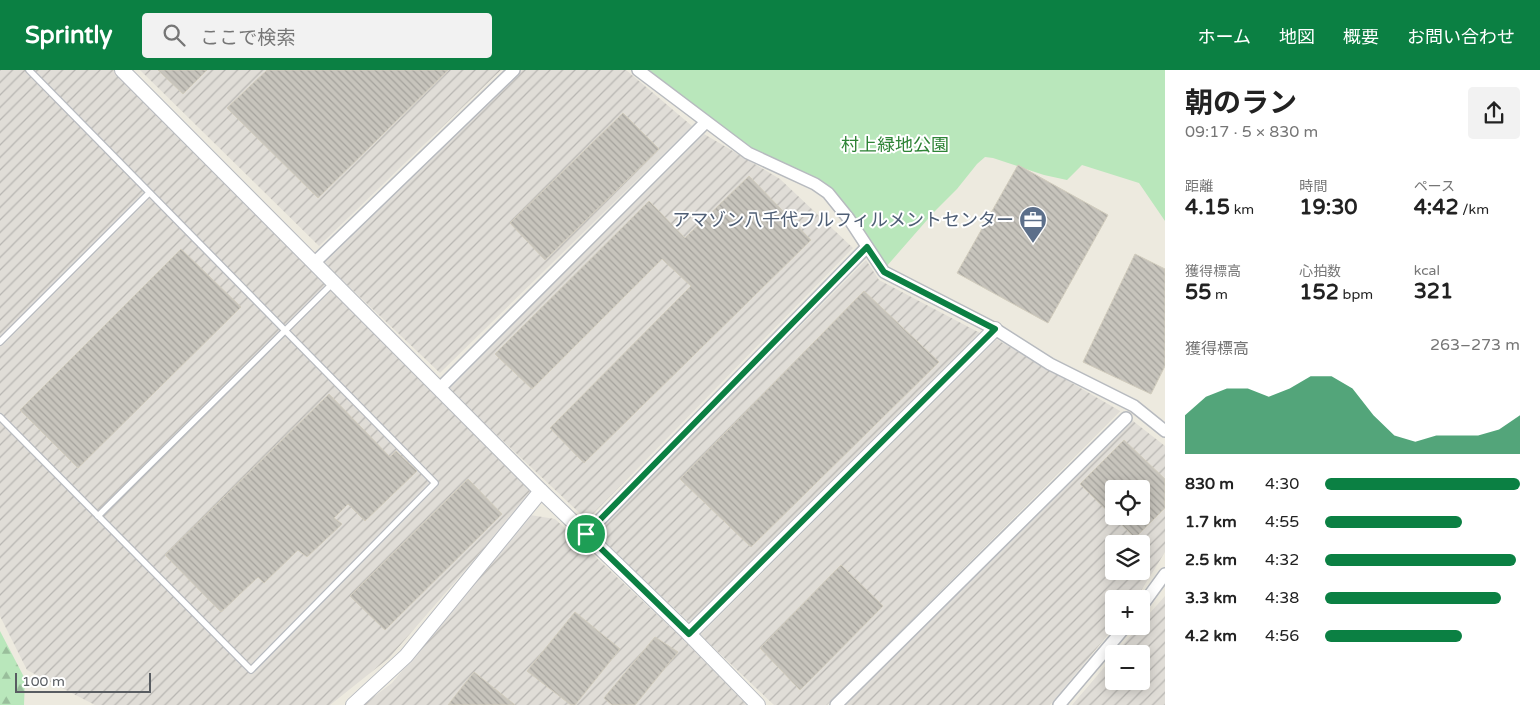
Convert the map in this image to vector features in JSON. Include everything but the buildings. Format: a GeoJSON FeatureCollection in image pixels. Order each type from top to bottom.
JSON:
{"type":"FeatureCollection","features":[{"type":"Feature","properties":{"kind":"street"},"geometry":{"type":"LineString","coordinates":[[122,70],[439,389],[689,634],[758,705]]}},
{"type":"Feature","properties":{"kind":"street"},"geometry":{"type":"LineString","coordinates":[[314,263],[514,70]]}},
{"type":"Feature","properties":{"kind":"street"},"geometry":{"type":"LineString","coordinates":[[638,70],[748,153],[814,184],[828,194],[849,219],[884,272],[995,329],[1050,364],[1134,406],[1165,431]]}},
{"type":"Feature","properties":{"kind":"street"},"geometry":{"type":"LineString","coordinates":[[439,389],[706,122]]}},
{"type":"Feature","properties":{"kind":"street"},"geometry":{"type":"LineString","coordinates":[[586,534],[867,247]]}},
{"type":"Feature","properties":{"kind":"street"},"geometry":{"type":"LineString","coordinates":[[689,634],[995,329]]}},
{"type":"Feature","properties":{"kind":"street"},"geometry":{"type":"LineString","coordinates":[[836,705],[1126,418]]}},
{"type":"Feature","properties":{"kind":"street"},"geometry":{"type":"LineString","coordinates":[[353,705],[406,656],[542,491]]}},
{"type":"Feature","properties":{"kind":"street"},"geometry":{"type":"LineString","coordinates":[[1150,594],[1165,574]]}},
{"type":"Feature","properties":{"kind":"street"},"geometry":{"type":"LineString","coordinates":[[1059,705],[1118,635]]}},
{"type":"Feature","properties":{"kind":"lane"},"geometry":{"type":"LineString","coordinates":[[0,417],[250,670],[435,482],[29,70]]}},
{"type":"Feature","properties":{"kind":"lane"},"geometry":{"type":"LineString","coordinates":[[0,342],[150,193]]}},
{"type":"Feature","properties":{"kind":"lane"},"geometry":{"type":"LineString","coordinates":[[98,516],[333,283]]}},
{"type":"Feature","properties":{"kind":"shaded area"},"geometry":{"type":"Polygon","coordinates":[[[0,70],[114,70],[532,493],[389,658],[330,705],[95,705],[27,670],[0,616],[0,70]]]}},
{"type":"Feature","properties":{"kind":"shaded area"},"geometry":{"type":"Polygon","coordinates":[[[140,70],[501,70],[319,246],[140,70]]]}},
{"type":"Feature","properties":{"kind":"shaded area"},"geometry":{"type":"Polygon","coordinates":[[[522,70],[626,70],[692,126],[440,373],[322,261],[522,70]]]}},
{"type":"Feature","properties":{"kind":"shaded area"},"geometry":{"type":"Polygon","coordinates":[[[704,134],[780,179],[853,248],[587,520],[448,389],[704,134]]]}},
{"type":"Feature","properties":{"kind":"shaded area"},"geometry":{"type":"Polygon","coordinates":[[[866,260],[879,280],[980,333],[690,623],[594,533],[866,260]]]}},
{"type":"Feature","properties":{"kind":"shaded area"},"geometry":{"type":"Polygon","coordinates":[[[996,339],[1120,411],[827,705],[774,705],[698,633],[996,339]]]}},
{"type":"Feature","properties":{"kind":"shaded area"},"geometry":{"type":"Polygon","coordinates":[[[1133,421],[1165,446],[1165,552],[1150,576],[1150,535],[1105,535],[1105,580],[1148,580],[1142,590],[1105,590],[1105,635],[1108,635],[1050,705],[845,705],[1133,421]]]}},
{"type":"Feature","properties":{"kind":"shaded area"},"geometry":{"type":"Polygon","coordinates":[[[530,515],[555,519],[685,641],[747,705],[363,705],[392,683],[530,515]]]}},
{"type":"Feature","properties":{"kind":"shaded area"},"geometry":{"type":"Polygon","coordinates":[[[1165,596],[1165,705],[1072,705],[1105,666],[1105,690],[1150,690],[1150,645],[1123,645],[1131,635],[1150,635],[1150,613],[1165,596]]]}},
{"type":"Feature","properties":{"kind":"green space","name":"村上緑地公園"},"geometry":{"type":"Polygon","coordinates":[[[646,70],[1165,70],[1165,221],[1139,183],[1082,165],[1067,180],[985,157],[886,267],[849,209],[831,188],[821,180],[755,150],[664,87],[646,70]]]}},
{"type":"Feature","properties":{"kind":"green space"},"geometry":{"type":"Polygon","coordinates":[[[0,631],[25,679],[24,705],[0,705],[0,631]]]}},
{"type":"Feature","properties":{"kind":"place","name":"アマゾン八千代フルフィルメントセンター"},"geometry":{"type":"Point","coordinates":[1033,244]}},
{"type":"Feature","properties":{"kind":"route"},"geometry":{"type":"LineString","coordinates":[[867,247],[884,272],[995,329],[689,634],[586,534],[867,247]]}}]}
